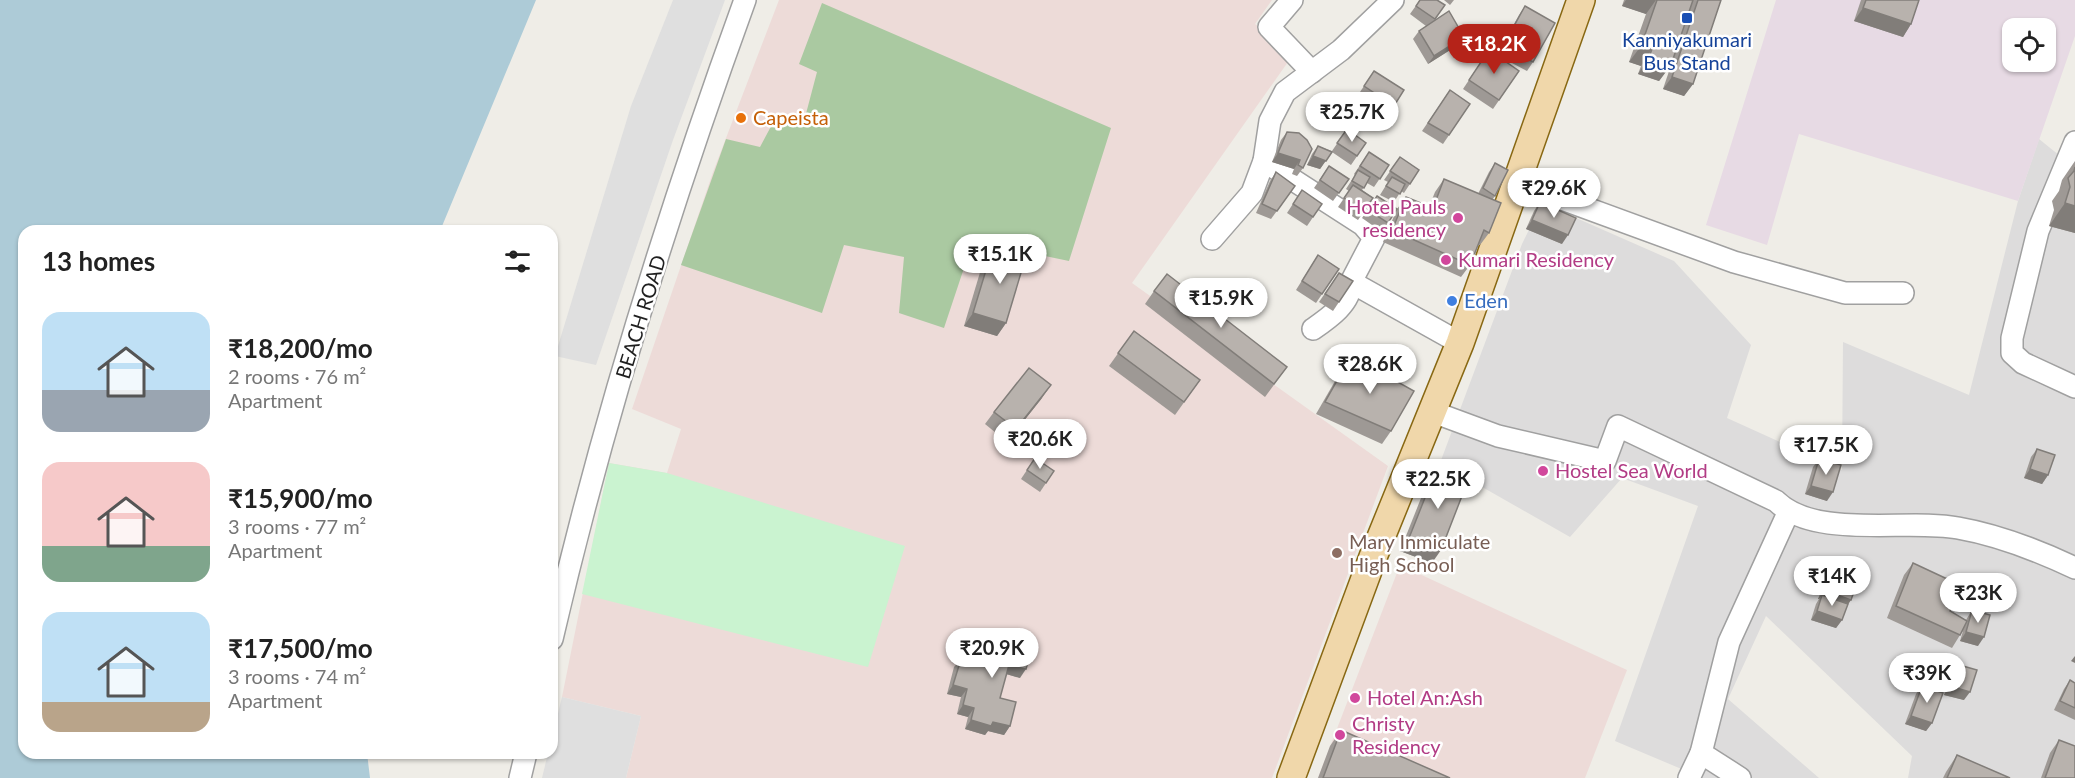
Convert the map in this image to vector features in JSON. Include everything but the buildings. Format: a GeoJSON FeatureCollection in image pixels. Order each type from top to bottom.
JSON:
{"type":"FeatureCollection","features":[{"type":"Feature","properties":{"kind":"main road"},"geometry":{"type":"LineString","coordinates":[[1292,778],[1373,556],[1460,343],[1581,0]]}},
{"type":"Feature","properties":{"kind":"street","name":"BEACH ROAD"},"geometry":{"type":"LineString","coordinates":[[558,613],[583,505],[614,402],[673,214],[746,0]]}},
{"type":"Feature","properties":{"kind":"street"},"geometry":{"type":"LineString","coordinates":[[1292,0],[1269,27],[1312,72]]}},
{"type":"Feature","properties":{"kind":"street"},"geometry":{"type":"LineString","coordinates":[[1212,239],[1252,193],[1264,161],[1270,122],[1285,92],[1341,50],[1393,0]]}},
{"type":"Feature","properties":{"kind":"street"},"geometry":{"type":"LineString","coordinates":[[2075,142],[2038,231],[2012,338],[2012,353],[2024,363],[2075,387]]}},
{"type":"Feature","properties":{"kind":"street"},"geometry":{"type":"LineString","coordinates":[[1264,161],[1362,225],[1374,238],[1351,282],[1351,290],[1335,314],[1313,329]]}},
{"type":"Feature","properties":{"kind":"street"},"geometry":{"type":"LineString","coordinates":[[1518,183],[1734,262],[1845,293],[1903,293]]}},
{"type":"Feature","properties":{"kind":"street"},"geometry":{"type":"LineString","coordinates":[[1351,282],[1460,343]]}},
{"type":"Feature","properties":{"kind":"street"},"geometry":{"type":"LineString","coordinates":[[1433,412],[1498,436],[1605,461],[1618,426],[1776,501],[1788,513],[1835,524],[1957,528],[2045,554],[2075,568]]}},
{"type":"Feature","properties":{"kind":"street"},"geometry":{"type":"LineString","coordinates":[[1689,778],[1701,753],[1729,642],[1788,513]]}},
{"type":"Feature","properties":{"kind":"street"},"geometry":{"type":"LineString","coordinates":[[1701,753],[1740,778]]}},
{"type":"Feature","properties":{"kind":"street"},"geometry":{"type":"LineString","coordinates":[[520,778],[525,759]]}},
{"type":"Feature","properties":{"kind":"shaded area"},"geometry":{"type":"Polygon","coordinates":[[[673,0],[725,0],[673,140],[596,365],[558,357],[558,346],[631,106],[673,0]]]}},
{"type":"Feature","properties":{"kind":"shaded area"},"geometry":{"type":"Polygon","coordinates":[[[779,0],[1272,0],[1255,24],[1295,52],[1132,283],[1388,466],[1272,778],[626,778],[641,716],[562,697],[609,463],[667,473],[681,429],[632,409],[713,172],[779,0]]]}},
{"type":"Feature","properties":{"kind":"shaded area"},"geometry":{"type":"Polygon","coordinates":[[[1776,0],[2075,0],[2075,36],[2018,201],[1799,134],[1767,245],[1706,225],[1776,0]]]}},
{"type":"Feature","properties":{"kind":"shaded area"},"geometry":{"type":"Polygon","coordinates":[[[2039,139],[2075,168],[2075,778],[1908,778],[1912,756],[1766,616],[1728,699],[1819,778],[1689,778],[1691,773],[1615,741],[1698,506],[1622,478],[1570,537],[1440,463],[1522,244],[1542,203],[1674,261],[1751,345],[1727,418],[1842,470],[1843,342],[1969,395],[2018,201],[2039,139]]]}},
{"type":"Feature","properties":{"kind":"shaded area"},"geometry":{"type":"Polygon","coordinates":[[[1400,565],[1627,670],[1585,778],[1318,778],[1400,565]]]}},
{"type":"Feature","properties":{"kind":"shaded area"},"geometry":{"type":"Polygon","coordinates":[[[562,697],[641,716],[626,778],[542,778],[547,759],[558,759],[558,713],[562,697]]]}},
{"type":"Feature","properties":{"kind":"green space"},"geometry":{"type":"Polygon","coordinates":[[[822,3],[1111,128],[1069,261],[973,241],[944,328],[899,313],[904,257],[844,245],[822,313],[681,265],[726,139],[760,147],[776,117],[803,125],[817,72],[799,64],[822,3]]]}},
{"type":"Feature","properties":{"kind":"green space"},"geometry":{"type":"Polygon","coordinates":[[[609,463],[667,473],[905,546],[868,667],[582,594],[609,463]]]}},
{"type":"Feature","properties":{"kind":"water"},"geometry":{"type":"Polygon","coordinates":[[[0,0],[536,0],[442,225],[18,225],[18,759],[368,759],[370,778],[0,778],[0,0]]]}},
{"type":"Feature","properties":{"kind":"place","name":"Kanniyakumari Bus Stand"},"geometry":{"type":"Point","coordinates":[1687,18]}},
{"type":"Feature","properties":{"kind":"place","name":"Capeista"},"geometry":{"type":"Point","coordinates":[741,118]}},
{"type":"Feature","properties":{"kind":"place","name":"Hotel Pauls residency"},"geometry":{"type":"Point","coordinates":[1458,218]}},
{"type":"Feature","properties":{"kind":"place","name":"Kumari Residency"},"geometry":{"type":"Point","coordinates":[1446,260]}},
{"type":"Feature","properties":{"kind":"place","name":"Eden"},"geometry":{"type":"Point","coordinates":[1452,301]}},
{"type":"Feature","properties":{"kind":"place","name":"Hostel Sea World"},"geometry":{"type":"Point","coordinates":[1543,471]}},
{"type":"Feature","properties":{"kind":"place","name":"Mary Inmiculate High School"},"geometry":{"type":"Point","coordinates":[1337,553]}},
{"type":"Feature","properties":{"kind":"place","name":"Hotel An:Ash"},"geometry":{"type":"Point","coordinates":[1355,698]}},
{"type":"Feature","properties":{"kind":"place","name":"Christy Residency"},"geometry":{"type":"Point","coordinates":[1340,735]}}]}
